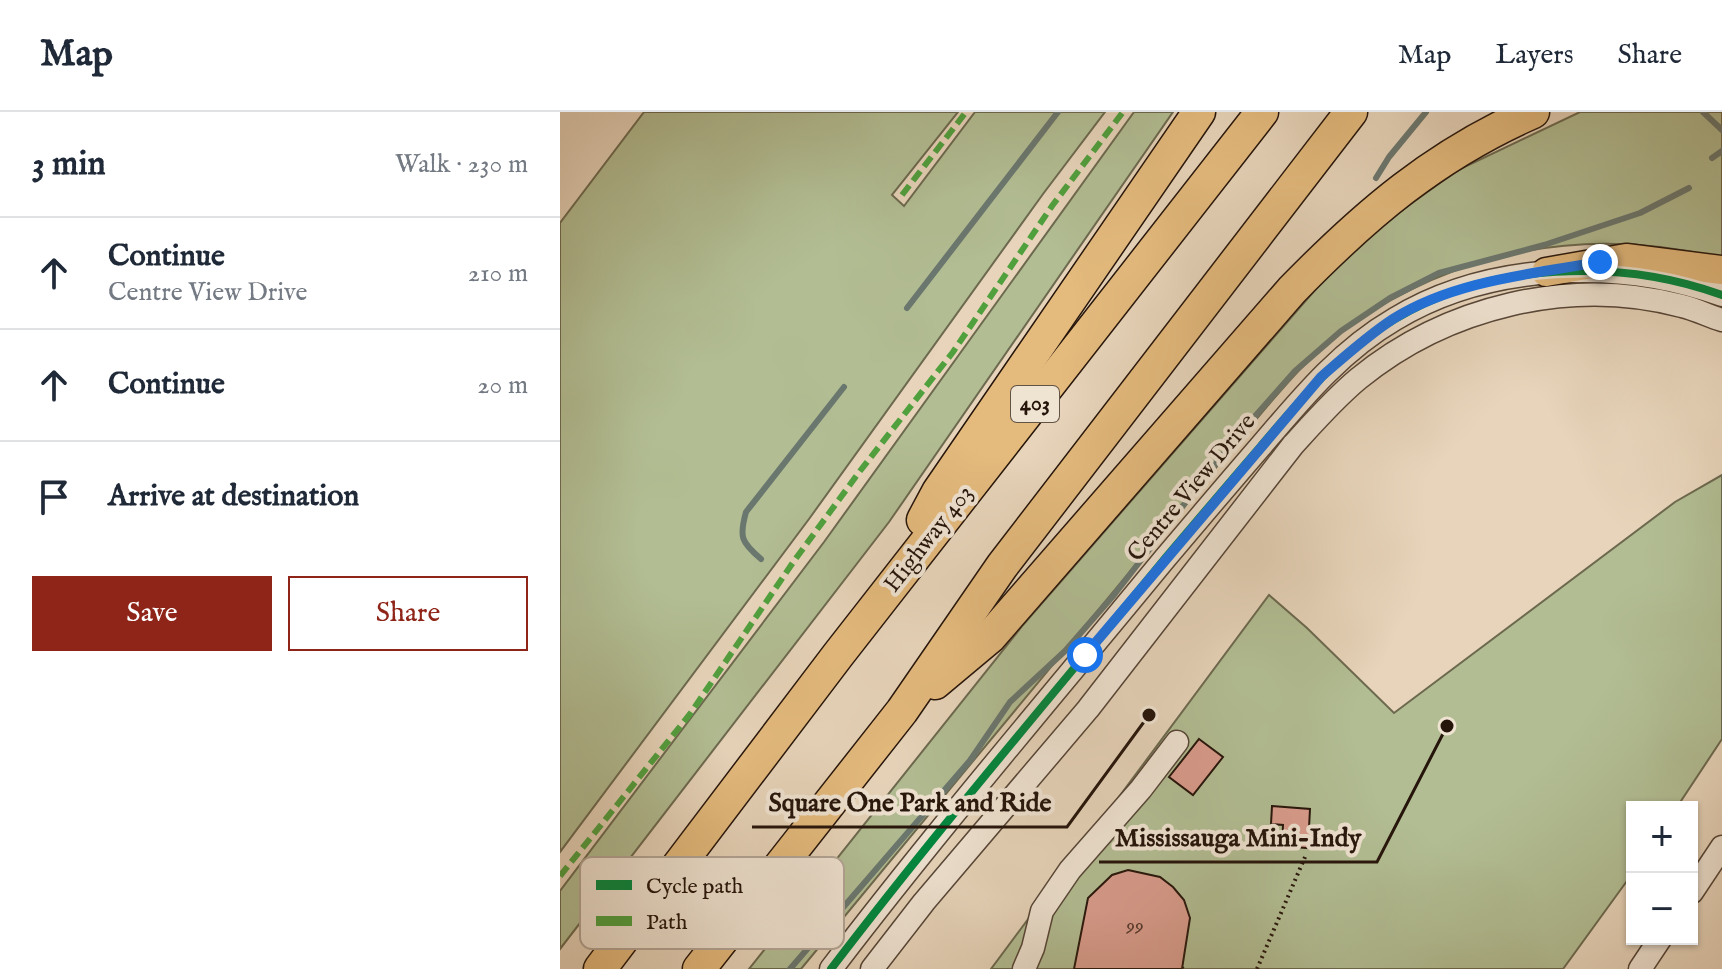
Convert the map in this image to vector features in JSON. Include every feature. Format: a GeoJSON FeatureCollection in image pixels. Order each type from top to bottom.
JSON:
{"type":"FeatureCollection","features":[{"type":"Feature","properties":{"kind":"highway"},"geometry":{"type":"LineString","coordinates":[[883,597],[938,492],[1199,112]]}},
{"type":"Feature","properties":{"kind":"highway","name":"Highway 403"},"geometry":{"type":"LineString","coordinates":[[685,857],[883,597],[1262,112]]}},
{"type":"Feature","properties":{"kind":"highway"},"geometry":{"type":"LineString","coordinates":[[787,857],[902,711],[1002,566],[1351,112]]}},
{"type":"Feature","properties":{"kind":"highway"},"geometry":{"type":"LineString","coordinates":[[902,711],[990,637],[1292,290],[1349,233],[1401,188],[1444,159],[1533,112]]}},
{"type":"Feature","properties":{"kind":"highway","name":"Highway 403"},"geometry":{"type":"LineString","coordinates":[[600,969],[615,949]]}},
{"type":"Feature","properties":{"kind":"highway"},"geometry":{"type":"LineString","coordinates":[[699,969],[715,949]]}},
{"type":"Feature","properties":{"kind":"main road"},"geometry":{"type":"LineString","coordinates":[[1546,272],[1626,258],[1722,270]]}},
{"type":"Feature","properties":{"kind":"street","name":"Centre View Drive"},"geometry":{"type":"LineString","coordinates":[[831,969],[911,864],[1187,532],[1321,377],[1355,347],[1394,319],[1421,305],[1481,285],[1546,272],[1627,273],[1671,280],[1722,295]]}},
{"type":"Feature","properties":{"kind":"street","name":"Centre View Drive"},"geometry":{"type":"LineString","coordinates":[[872,969],[924,902],[1088,709],[1293,445],[1326,407],[1358,379],[1397,351],[1448,325],[1471,315],[1534,299],[1621,297],[1681,305],[1722,320]]}},
{"type":"Feature","properties":{"kind":"street"},"geometry":{"type":"LineString","coordinates":[[1024,969],[1042,911],[1049,900],[1070,870],[1141,789],[1177,742]]}},
{"type":"Feature","properties":{"kind":"street"},"geometry":{"type":"LineString","coordinates":[[1698,883],[1722,847]]}},
{"type":"Feature","properties":{"kind":"street"},"geometry":{"type":"LineString","coordinates":[[1640,969],[1656,945]]}},
{"type":"Feature","properties":{"kind":"path"},"geometry":{"type":"LineString","coordinates":[[1257,969],[1305,857]]}},
{"type":"Feature","properties":{"kind":"green space"},"geometry":{"type":"Polygon","coordinates":[[[644,112],[958,112],[892,195],[904,206],[975,112],[1105,112],[809,519],[560,852],[560,223],[644,112]]]}},
{"type":"Feature","properties":{"kind":"green space"},"geometry":{"type":"Polygon","coordinates":[[[1134,112],[1173,112],[889,522],[631,857],[586,857],[824,542],[1134,112]]]}},
{"type":"Feature","properties":{"kind":"green space"},"geometry":{"type":"Polygon","coordinates":[[[1580,112],[1722,112],[1722,258],[1673,248],[1624,244],[1530,250],[1484,261],[1439,277],[1395,298],[1336,336],[1277,395],[844,917],[844,857],[838,857],[1023,625],[1322,282],[1387,221],[1458,170],[1580,112]]]}},
{"type":"Feature","properties":{"kind":"green space"},"geometry":{"type":"Polygon","coordinates":[[[1722,475],[1722,739],[1681,801],[1626,801],[1626,882],[1563,969],[991,969],[1269,595],[1394,713],[1675,502],[1722,475]]]}},
{"type":"Feature","properties":{"kind":"green space"},"geometry":{"type":"Polygon","coordinates":[[[580,865],[580,923],[560,949],[560,891],[580,865]]]}},
{"type":"Feature","properties":{"kind":"green space"},"geometry":{"type":"Polygon","coordinates":[[[765,949],[818,949],[801,969],[749,969],[765,949]]]}},
{"type":"Feature","properties":{"kind":"building"},"geometry":{"type":"Polygon","coordinates":[[[1199,739],[1223,757],[1193,795],[1169,777],[1199,739]]]}},
{"type":"Feature","properties":{"kind":"building"},"geometry":{"type":"Polygon","coordinates":[[[1272,806],[1310,809],[1309,828],[1319,829],[1318,849],[1282,846],[1283,825],[1271,824],[1272,806]]]}},
{"type":"Feature","properties":{"kind":"building"},"geometry":{"type":"Polygon","coordinates":[[[1128,870],[1160,877],[1184,900],[1190,918],[1182,969],[1074,969],[1088,898],[1112,875],[1128,870]]]}},
{"type":"Feature","properties":{"kind":"waterway"},"geometry":{"type":"LineString","coordinates":[[907,308],[1058,112]]}},
{"type":"Feature","properties":{"kind":"waterway"},"geometry":{"type":"LineString","coordinates":[[1376,178],[1426,112]]}},
{"type":"Feature","properties":{"kind":"waterway"},"geometry":{"type":"LineString","coordinates":[[1703,112],[1722,130]]}},
{"type":"Feature","properties":{"kind":"waterway"},"geometry":{"type":"LineString","coordinates":[[1712,158],[1722,151]]}},
{"type":"Feature","properties":{"kind":"waterway"},"geometry":{"type":"LineString","coordinates":[[971,759],[1010,702],[1065,651],[1114,595],[1234,440],[1295,371],[1341,331],[1390,298],[1439,273],[1544,245],[1640,213],[1689,188]]}},
{"type":"Feature","properties":{"kind":"waterway"},"geometry":{"type":"LineString","coordinates":[[761,559],[743,538],[746,512],[844,387]]}},
{"type":"Feature","properties":{"kind":"waterway"},"geometry":{"type":"LineString","coordinates":[[844,906],[973,757]]}},
{"type":"Feature","properties":{"kind":"waterway"},"geometry":{"type":"LineString","coordinates":[[790,969],[807,949]]}},
{"type":"Feature","properties":{"kind":"marked path"},"geometry":{"type":"LineString","coordinates":[[902,195],[966,112]]}},
{"type":"Feature","properties":{"kind":"marked path"},"geometry":{"type":"LineString","coordinates":[[560,876],[690,714],[794,561],[953,352],[1052,206],[1123,112]]}},
{"type":"Feature","properties":{"kind":"cycle path"},"geometry":{"type":"LineString","coordinates":[[831,969],[953,815],[1162,562],[1306,394],[1356,346],[1395,319],[1432,300],[1472,286],[1513,277],[1599,271],[1642,275],[1722,295]]}},
{"type":"Feature","properties":{"kind":"place","name":"Square One Park and Ride"},"geometry":{"type":"Point","coordinates":[1149,715]}},
{"type":"Feature","properties":{"kind":"place","name":"Mississauga Mini-Indy"},"geometry":{"type":"Point","coordinates":[1447,726]}},
{"type":"Feature","properties":{"kind":"route"},"geometry":{"type":"LineString","coordinates":[[1085,655],[1321,377],[1355,347],[1394,319],[1452,293],[1516,277],[1600,262]]}}]}
